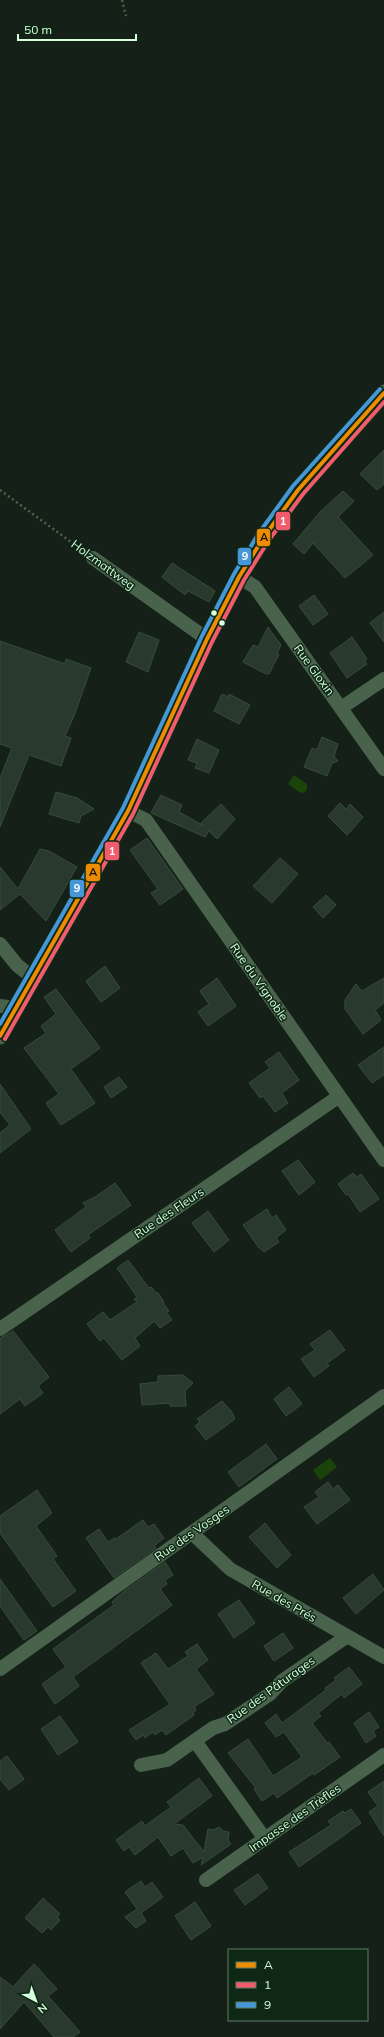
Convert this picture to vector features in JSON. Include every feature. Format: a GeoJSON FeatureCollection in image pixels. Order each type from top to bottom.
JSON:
{"type":"FeatureCollection","features":[{"type":"Feature","properties":{"kind":"street"},"geometry":{"type":"LineString","coordinates":[[0,1036],[8,1007],[33,978],[128,811],[207,639],[239,577],[264,537],[298,490],[383,395]]}},
{"type":"Feature","properties":{"kind":"street","name":"Holzmattweg"},"geometry":{"type":"LineString","coordinates":[[94,558],[207,639]]}},
{"type":"Feature","properties":{"kind":"street","name":"Rue Gloxin"},"geometry":{"type":"LineString","coordinates":[[239,577],[255,587],[384,769]]}},
{"type":"Feature","properties":{"kind":"street"},"geometry":{"type":"LineString","coordinates":[[341,708],[384,679]]}},
{"type":"Feature","properties":{"kind":"street","name":"Rue du Vignoble"},"geometry":{"type":"LineString","coordinates":[[128,811],[146,820],[338,1097],[384,1160]]}},
{"type":"Feature","properties":{"kind":"street"},"geometry":{"type":"LineString","coordinates":[[0,944],[17,965],[33,978]]}},
{"type":"Feature","properties":{"kind":"street","name":"Rue des Fleurs"},"geometry":{"type":"LineString","coordinates":[[0,1329],[338,1097]]}},
{"type":"Feature","properties":{"kind":"street","name":"Rue des Vosges"},"geometry":{"type":"LineString","coordinates":[[0,1669],[384,1396]]}},
{"type":"Feature","properties":{"kind":"street","name":"Rue des Prés"},"geometry":{"type":"LineString","coordinates":[[192,1533],[230,1569],[384,1657]]}},
{"type":"Feature","properties":{"kind":"street","name":"Rue des Pâturages"},"geometry":{"type":"LineString","coordinates":[[141,1764],[167,1760],[213,1728],[225,1724],[270,1694],[282,1681],[346,1636]]}},
{"type":"Feature","properties":{"kind":"street"},"geometry":{"type":"LineString","coordinates":[[195,1741],[266,1839]]}},
{"type":"Feature","properties":{"kind":"street","name":"Impasse des Trèfles"},"geometry":{"type":"LineString","coordinates":[[206,1880],[384,1755]]}},
{"type":"Feature","properties":{"kind":"path"},"geometry":{"type":"LineString","coordinates":[[122,0],[126,16]]}},
{"type":"Feature","properties":{"kind":"path","name":"Holzmattweg"},"geometry":{"type":"LineString","coordinates":[[0,490],[94,558]]}},
{"type":"Feature","properties":{"kind":"shaded area"},"geometry":{"type":"Polygon","coordinates":[[[294,775],[307,784],[307,790],[304,793],[299,792],[288,784],[294,775]]]}},
{"type":"Feature","properties":{"kind":"shaded area"},"geometry":{"type":"Polygon","coordinates":[[[330,1458],[337,1467],[320,1480],[313,1470],[330,1458]]]}},
{"type":"Feature","properties":{"kind":"building"},"geometry":{"type":"Polygon","coordinates":[[[384,450],[384,484],[377,490],[360,474],[384,450]]]}},
{"type":"Feature","properties":{"kind":"building"},"geometry":{"type":"Polygon","coordinates":[[[343,491],[354,501],[338,517],[373,555],[345,578],[313,543],[304,554],[293,544],[320,512],[343,491]]]}},
{"type":"Feature","properties":{"kind":"building"},"geometry":{"type":"Polygon","coordinates":[[[172,563],[215,591],[209,602],[188,591],[185,595],[162,577],[172,563]]]}},
{"type":"Feature","properties":{"kind":"building"},"geometry":{"type":"Polygon","coordinates":[[[314,595],[328,614],[313,625],[299,606],[314,595]]]}},
{"type":"Feature","properties":{"kind":"building"},"geometry":{"type":"Polygon","coordinates":[[[384,612],[384,642],[370,623],[384,612]]]}},
{"type":"Feature","properties":{"kind":"building"},"geometry":{"type":"Polygon","coordinates":[[[268,627],[281,645],[277,653],[279,654],[269,674],[266,674],[243,662],[253,645],[258,647],[268,627]]]}},
{"type":"Feature","properties":{"kind":"building"},"geometry":{"type":"Polygon","coordinates":[[[139,632],[159,640],[148,672],[126,662],[139,632]]]}},
{"type":"Feature","properties":{"kind":"building"},"geometry":{"type":"Polygon","coordinates":[[[352,637],[367,659],[364,660],[367,664],[347,678],[330,653],[352,637]]]}},
{"type":"Feature","properties":{"kind":"building"},"geometry":{"type":"Polygon","coordinates":[[[0,641],[65,664],[66,659],[91,668],[74,716],[65,736],[71,738],[61,766],[29,755],[0,827],[0,778],[12,748],[0,744],[0,641]]]}},
{"type":"Feature","properties":{"kind":"building"},"geometry":{"type":"Polygon","coordinates":[[[222,694],[228,697],[229,694],[250,705],[239,724],[214,711],[222,694]]]}},
{"type":"Feature","properties":{"kind":"building"},"geometry":{"type":"Polygon","coordinates":[[[322,737],[338,744],[334,756],[338,761],[332,763],[327,776],[304,767],[312,748],[317,750],[322,737]]]}},
{"type":"Feature","properties":{"kind":"building"},"geometry":{"type":"Polygon","coordinates":[[[197,739],[219,750],[209,773],[195,768],[197,763],[188,760],[197,739]]]}},
{"type":"Feature","properties":{"kind":"building"},"geometry":{"type":"Polygon","coordinates":[[[56,792],[77,798],[94,809],[81,816],[79,823],[49,814],[56,792]]]}},
{"type":"Feature","properties":{"kind":"building"},"geometry":{"type":"Polygon","coordinates":[[[161,795],[182,805],[179,812],[204,826],[201,823],[221,804],[235,819],[217,839],[209,831],[205,837],[151,813],[161,795]]]}},
{"type":"Feature","properties":{"kind":"building"},"geometry":{"type":"Polygon","coordinates":[[[340,803],[346,809],[350,804],[363,817],[347,835],[328,816],[340,803]]]}},
{"type":"Feature","properties":{"kind":"building"},"geometry":{"type":"Polygon","coordinates":[[[147,838],[183,889],[160,905],[151,893],[158,889],[130,850],[147,838]]]}},
{"type":"Feature","properties":{"kind":"building"},"geometry":{"type":"Polygon","coordinates":[[[40,849],[49,851],[77,867],[46,921],[20,894],[0,910],[0,867],[18,889],[40,849]]]}},
{"type":"Feature","properties":{"kind":"building"},"geometry":{"type":"Polygon","coordinates":[[[280,858],[298,874],[272,903],[253,886],[280,858]]]}},
{"type":"Feature","properties":{"kind":"building"},"geometry":{"type":"Polygon","coordinates":[[[326,895],[336,905],[323,918],[313,907],[326,895]]]}},
{"type":"Feature","properties":{"kind":"building"},"geometry":{"type":"Polygon","coordinates":[[[105,966],[120,988],[101,1002],[86,981],[105,966]]]}},
{"type":"Feature","properties":{"kind":"building"},"geometry":{"type":"Polygon","coordinates":[[[217,978],[236,1006],[208,1026],[198,1012],[209,1004],[200,991],[217,978]]]}},
{"type":"Feature","properties":{"kind":"building"},"geometry":{"type":"Polygon","coordinates":[[[384,978],[384,1003],[375,1010],[381,1020],[363,1034],[345,1009],[345,1000],[356,984],[362,991],[384,978]]]}},
{"type":"Feature","properties":{"kind":"building"},"geometry":{"type":"Polygon","coordinates":[[[56,989],[100,1048],[71,1069],[95,1103],[61,1125],[46,1103],[59,1094],[24,1048],[46,1033],[41,1026],[56,1014],[44,997],[56,989]]]}},
{"type":"Feature","properties":{"kind":"building"},"geometry":{"type":"Polygon","coordinates":[[[384,1047],[384,1075],[372,1083],[358,1065],[384,1047]]]}},
{"type":"Feature","properties":{"kind":"building"},"geometry":{"type":"Polygon","coordinates":[[[279,1052],[299,1080],[282,1093],[288,1103],[275,1112],[263,1096],[260,1098],[249,1083],[270,1068],[265,1062],[279,1052]]]}},
{"type":"Feature","properties":{"kind":"building"},"geometry":{"type":"Polygon","coordinates":[[[119,1077],[127,1087],[111,1098],[104,1087],[119,1077]]]}},
{"type":"Feature","properties":{"kind":"building"},"geometry":{"type":"Polygon","coordinates":[[[0,1084],[31,1129],[0,1153],[0,1133],[10,1125],[0,1112],[0,1084]]]}},
{"type":"Feature","properties":{"kind":"building"},"geometry":{"type":"Polygon","coordinates":[[[298,1160],[315,1182],[299,1195],[282,1171],[298,1160]]]}},
{"type":"Feature","properties":{"kind":"building"},"geometry":{"type":"Polygon","coordinates":[[[353,1173],[357,1177],[361,1174],[379,1199],[360,1212],[348,1194],[346,1195],[338,1184],[353,1173]]]}},
{"type":"Feature","properties":{"kind":"building"},"geometry":{"type":"Polygon","coordinates":[[[115,1183],[131,1205],[88,1235],[90,1238],[71,1252],[55,1230],[86,1207],[83,1203],[95,1197],[115,1183]]]}},
{"type":"Feature","properties":{"kind":"building"},"geometry":{"type":"Polygon","coordinates":[[[267,1209],[272,1218],[276,1215],[286,1230],[276,1238],[279,1242],[264,1252],[259,1248],[243,1225],[267,1209]]]}},
{"type":"Feature","properties":{"kind":"building"},"geometry":{"type":"Polygon","coordinates":[[[208,1211],[229,1240],[214,1252],[192,1223],[208,1211]]]}},
{"type":"Feature","properties":{"kind":"building"},"geometry":{"type":"Polygon","coordinates":[[[128,1260],[149,1288],[151,1287],[156,1293],[158,1293],[169,1311],[166,1312],[172,1320],[160,1328],[154,1321],[135,1338],[140,1346],[122,1360],[104,1338],[100,1341],[87,1324],[103,1312],[110,1320],[137,1302],[134,1299],[137,1297],[117,1268],[128,1260]]]}},
{"type":"Feature","properties":{"kind":"building"},"geometry":{"type":"Polygon","coordinates":[[[330,1330],[345,1350],[327,1363],[329,1366],[314,1377],[301,1359],[315,1350],[310,1344],[330,1330]]]}},
{"type":"Feature","properties":{"kind":"building"},"geometry":{"type":"Polygon","coordinates":[[[13,1331],[49,1377],[38,1386],[43,1393],[25,1406],[20,1399],[0,1414],[0,1338],[13,1331]]]}},
{"type":"Feature","properties":{"kind":"building"},"geometry":{"type":"Polygon","coordinates":[[[183,1375],[193,1383],[185,1391],[186,1406],[170,1406],[170,1403],[142,1405],[140,1384],[158,1382],[158,1376],[183,1375]]]}},
{"type":"Feature","properties":{"kind":"building"},"geometry":{"type":"Polygon","coordinates":[[[289,1387],[302,1404],[286,1416],[274,1399],[289,1387]]]}},
{"type":"Feature","properties":{"kind":"building"},"geometry":{"type":"Polygon","coordinates":[[[222,1401],[232,1412],[235,1419],[206,1440],[195,1426],[200,1422],[197,1419],[222,1401]]]}},
{"type":"Feature","properties":{"kind":"building"},"geometry":{"type":"Polygon","coordinates":[[[266,1444],[277,1459],[239,1487],[228,1472],[266,1444]]]}},
{"type":"Feature","properties":{"kind":"building"},"geometry":{"type":"Polygon","coordinates":[[[328,1482],[333,1489],[338,1485],[350,1500],[317,1524],[304,1507],[319,1497],[315,1492],[328,1482]]]}},
{"type":"Feature","properties":{"kind":"building"},"geometry":{"type":"Polygon","coordinates":[[[37,1490],[52,1513],[36,1526],[57,1556],[53,1559],[76,1591],[53,1607],[0,1533],[0,1516],[37,1490]]]}},
{"type":"Feature","properties":{"kind":"building"},"geometry":{"type":"Polygon","coordinates":[[[143,1520],[148,1527],[154,1524],[164,1538],[154,1546],[156,1548],[114,1578],[86,1538],[99,1529],[108,1542],[115,1538],[116,1539],[143,1520]]]}},
{"type":"Feature","properties":{"kind":"building"},"geometry":{"type":"Polygon","coordinates":[[[265,1523],[291,1555],[277,1568],[249,1537],[265,1523]]]}},
{"type":"Feature","properties":{"kind":"building"},"geometry":{"type":"Polygon","coordinates":[[[165,1562],[173,1575],[165,1580],[167,1584],[160,1589],[172,1605],[73,1677],[79,1686],[55,1704],[42,1684],[66,1667],[53,1649],[114,1605],[112,1602],[124,1591],[165,1562]]]}},
{"type":"Feature","properties":{"kind":"building"},"geometry":{"type":"Polygon","coordinates":[[[373,1574],[384,1590],[356,1614],[343,1598],[373,1574]]]}},
{"type":"Feature","properties":{"kind":"building"},"geometry":{"type":"Polygon","coordinates":[[[0,1579],[37,1631],[24,1640],[0,1606],[0,1579]]]}},
{"type":"Feature","properties":{"kind":"building"},"geometry":{"type":"Polygon","coordinates":[[[239,1600],[255,1623],[234,1638],[218,1614],[239,1600]]]}},
{"type":"Feature","properties":{"kind":"building"},"geometry":{"type":"Polygon","coordinates":[[[283,1633],[293,1648],[274,1661],[264,1646],[283,1633]]]}},
{"type":"Feature","properties":{"kind":"building"},"geometry":{"type":"Polygon","coordinates":[[[197,1644],[208,1660],[196,1669],[214,1694],[194,1707],[196,1710],[193,1713],[194,1715],[166,1735],[162,1730],[155,1735],[153,1732],[145,1738],[143,1735],[136,1740],[129,1730],[169,1705],[141,1663],[156,1653],[168,1669],[188,1656],[185,1652],[197,1644]]]}},
{"type":"Feature","properties":{"kind":"building"},"geometry":{"type":"Polygon","coordinates":[[[349,1667],[362,1684],[344,1698],[342,1694],[318,1713],[321,1716],[312,1723],[340,1757],[314,1775],[313,1773],[277,1798],[274,1793],[262,1801],[254,1789],[256,1788],[228,1753],[248,1739],[273,1776],[302,1757],[284,1732],[276,1737],[265,1723],[276,1714],[282,1723],[326,1690],[325,1688],[336,1680],[334,1678],[349,1667]]]}},
{"type":"Feature","properties":{"kind":"building"},"geometry":{"type":"Polygon","coordinates":[[[369,1712],[379,1727],[373,1731],[376,1736],[366,1743],[354,1723],[369,1712]]]}},
{"type":"Feature","properties":{"kind":"building"},"geometry":{"type":"Polygon","coordinates":[[[60,1716],[78,1742],[58,1755],[41,1729],[60,1716]]]}},
{"type":"Feature","properties":{"kind":"building"},"geometry":{"type":"Polygon","coordinates":[[[7,1756],[24,1779],[9,1790],[0,1779],[0,1761],[7,1756]]]}},
{"type":"Feature","properties":{"kind":"building"},"geometry":{"type":"Polygon","coordinates":[[[199,1778],[212,1796],[174,1824],[183,1825],[204,1852],[208,1829],[214,1830],[219,1827],[223,1831],[229,1832],[228,1840],[231,1844],[201,1865],[203,1857],[193,1863],[183,1848],[171,1856],[158,1837],[135,1855],[129,1847],[124,1851],[116,1840],[142,1821],[145,1826],[171,1807],[167,1802],[199,1778]]]}},
{"type":"Feature","properties":{"kind":"building"},"geometry":{"type":"Polygon","coordinates":[[[384,1781],[384,1836],[369,1812],[378,1806],[368,1792],[384,1781]]]}},
{"type":"Feature","properties":{"kind":"building"},"geometry":{"type":"Polygon","coordinates":[[[351,1809],[361,1823],[299,1867],[289,1852],[331,1825],[328,1821],[343,1811],[345,1813],[351,1809]]]}},
{"type":"Feature","properties":{"kind":"building"},"geometry":{"type":"Polygon","coordinates":[[[258,1874],[268,1888],[245,1905],[234,1890],[258,1874]]]}},
{"type":"Feature","properties":{"kind":"building"},"geometry":{"type":"Polygon","coordinates":[[[141,1881],[145,1887],[152,1882],[163,1897],[141,1913],[146,1921],[136,1928],[125,1917],[137,1909],[125,1892],[141,1881]]]}},
{"type":"Feature","properties":{"kind":"building"},"geometry":{"type":"Polygon","coordinates":[[[43,1898],[60,1914],[57,1917],[60,1920],[51,1930],[48,1927],[42,1933],[25,1918],[43,1898]]]}},
{"type":"Feature","properties":{"kind":"building"},"geometry":{"type":"Polygon","coordinates":[[[195,1902],[211,1926],[191,1940],[175,1916],[195,1902]]]}},
{"type":"Feature","properties":{"kind":"building"},"geometry":{"type":"Polygon","coordinates":[[[34,1964],[57,1989],[48,1996],[80,2032],[73,2037],[54,2037],[24,2002],[0,2029],[0,1977],[13,1987],[34,1964]]]}},
{"type":"Feature","properties":{"kind":"transit line","name":"9"},"geometry":{"type":"LineString","coordinates":[[0,1024],[123,808],[202,636],[234,574],[259,533],[293,486],[380,389]]}},
{"type":"Feature","properties":{"kind":"transit line","name":"A"},"geometry":{"type":"LineString","coordinates":[[0,1036],[128,811],[207,639],[239,577],[264,537],[298,490],[384,393]]}},
{"type":"Feature","properties":{"kind":"transit line","name":"1"},"geometry":{"type":"LineString","coordinates":[[5,1039],[133,814],[212,642],[244,580],[269,540],[303,494],[384,402]]}}]}
